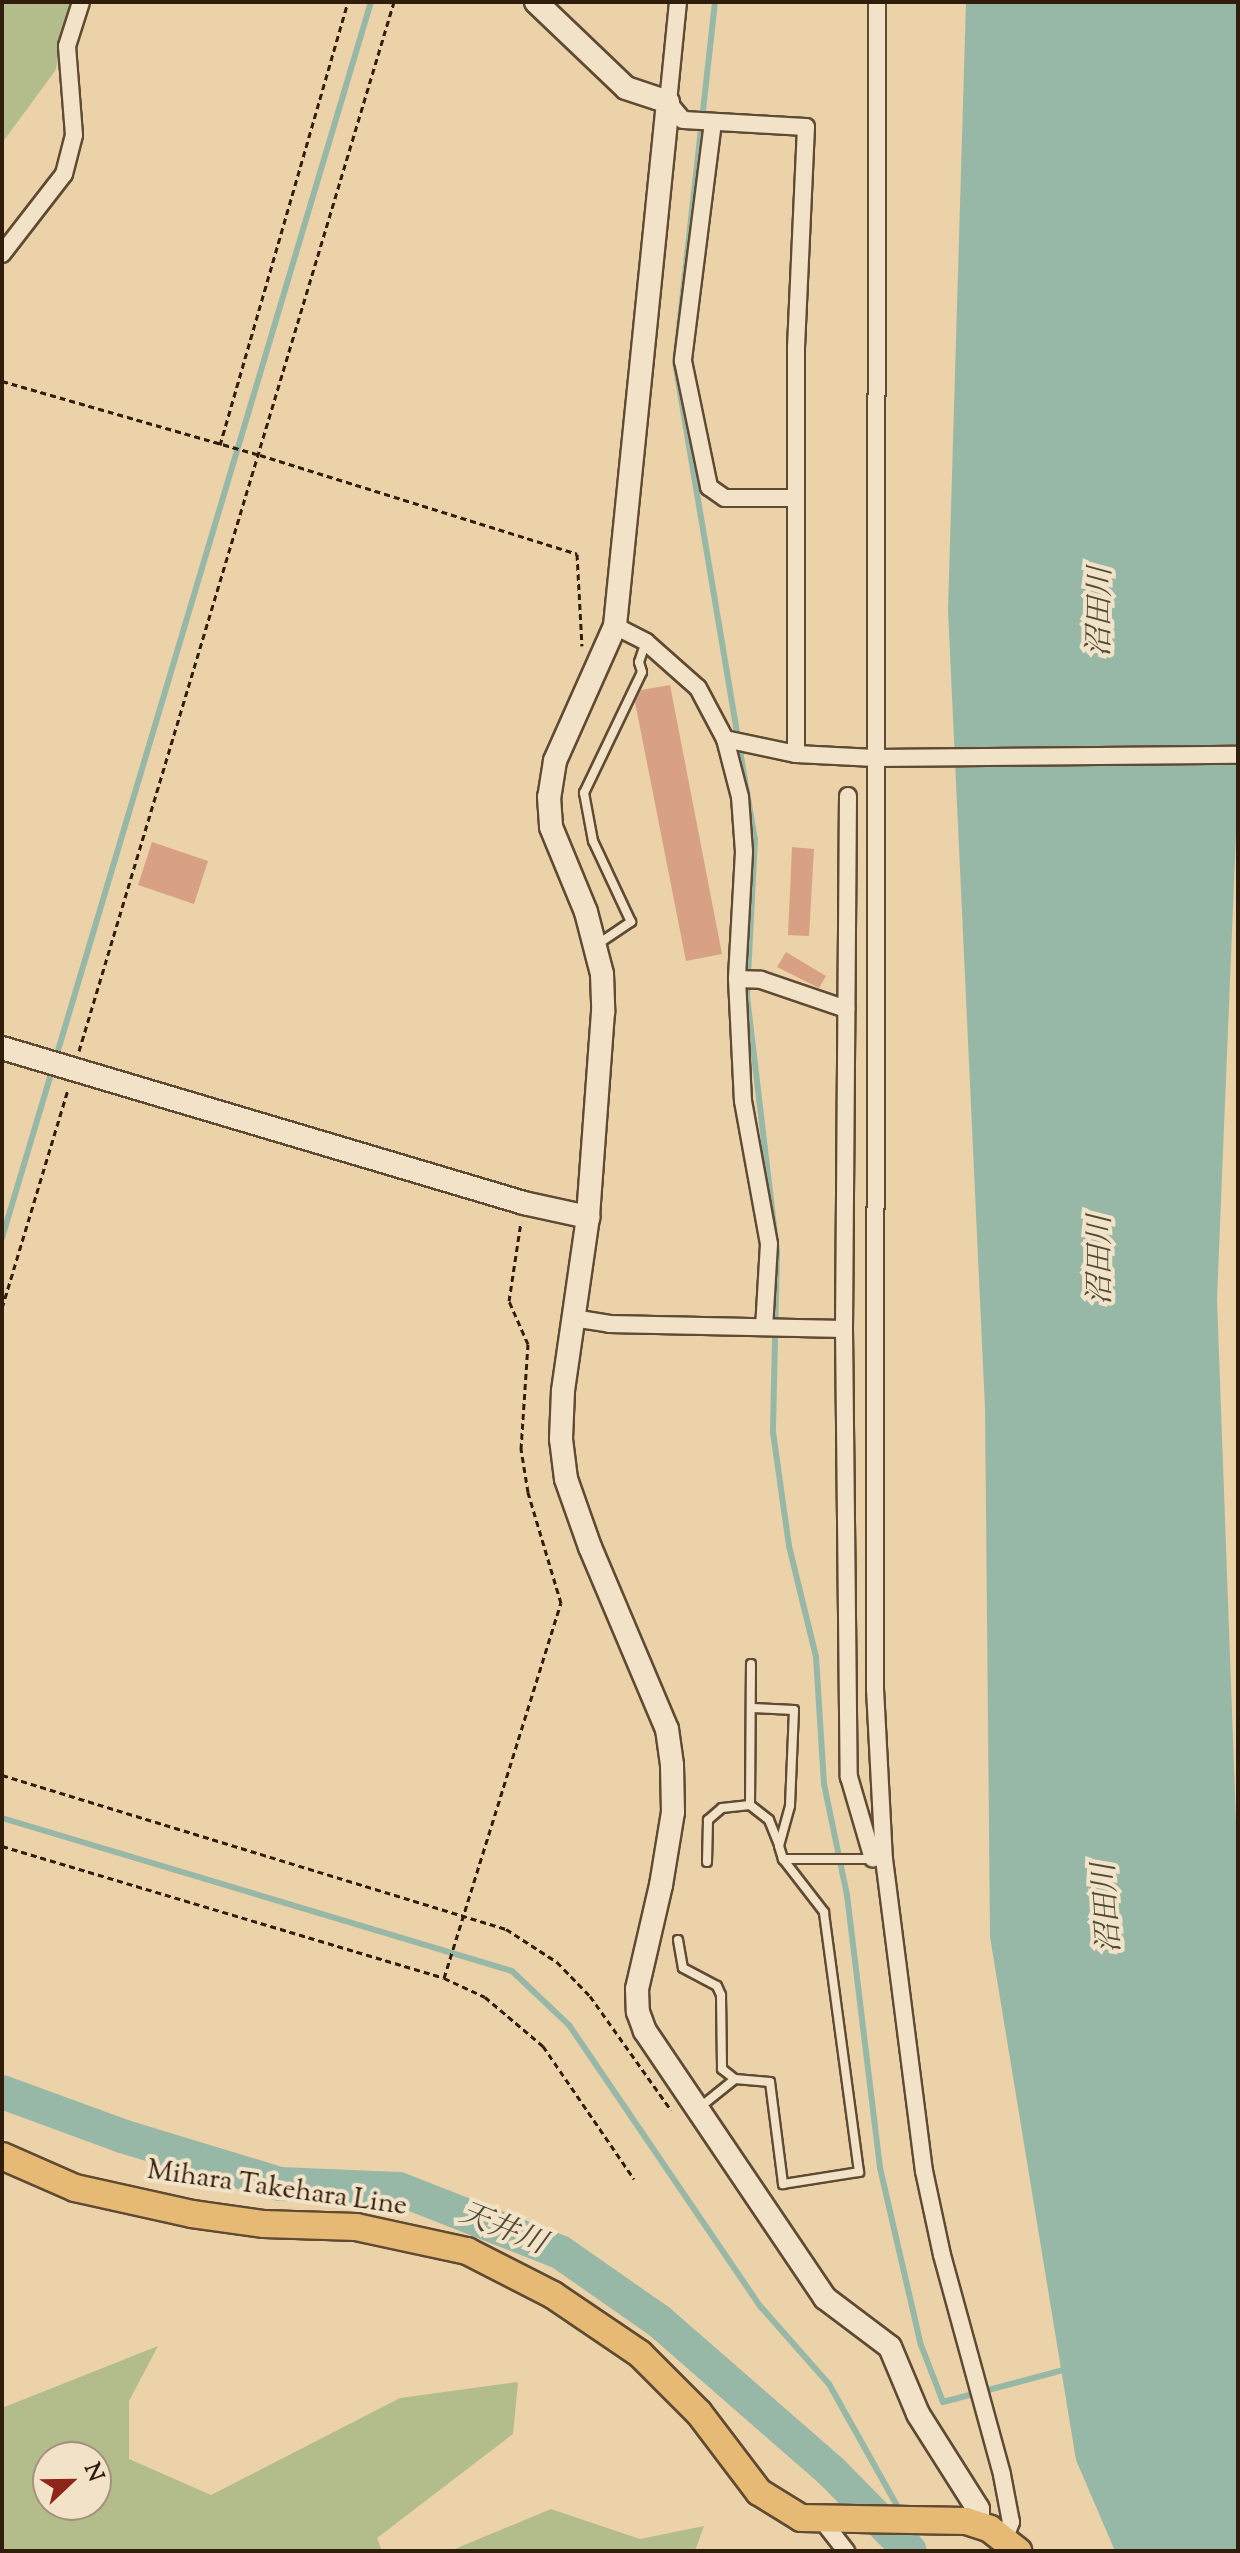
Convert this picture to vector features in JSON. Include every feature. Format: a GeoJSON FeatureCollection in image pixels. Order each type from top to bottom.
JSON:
{"type":"FeatureCollection","features":[{"type":"Feature","properties":{"kind":"main road","name":"Mihara Takehara Line"},"geometry":{"type":"LineString","coordinates":[[2,2156],[75,2188],[192,2214],[264,2224],[356,2227],[467,2251],[553,2295],[640,2354],[699,2413],[759,2492],[801,2518],[972,2523],[1011,2546]]}},
{"type":"Feature","properties":{"kind":"street"},"geometry":{"type":"LineString","coordinates":[[2,254],[64,174],[74,135],[67,46],[81,2]]}},
{"type":"Feature","properties":{"kind":"street"},"geometry":{"type":"LineString","coordinates":[[536,2],[626,88],[668,102],[683,120],[806,127],[796,347],[796,754]]}},
{"type":"Feature","properties":{"kind":"street"},"geometry":{"type":"LineString","coordinates":[[678,2],[615,626],[597,673],[555,761],[549,797],[551,827],[560,857],[597,944],[603,1012],[588,1217],[563,1391],[561,1439],[566,1479],[590,1547],[667,1729],[673,1812],[661,1885],[637,1989],[638,2012],[645,2031],[688,2115],[825,2298],[890,2347],[918,2414],[978,2509],[972,2523]]}},
{"type":"Feature","properties":{"kind":"street"},"geometry":{"type":"LineString","coordinates":[[877,2],[881,756],[875,1689],[879,1859],[924,2171],[942,2255],[1002,2475],[1011,2522],[1011,2546]]}},
{"type":"Feature","properties":{"kind":"street"},"geometry":{"type":"LineString","coordinates":[[713,122],[683,361],[709,487],[725,498],[796,498]]}},
{"type":"Feature","properties":{"kind":"street"},"geometry":{"type":"LineString","coordinates":[[615,626],[646,642],[698,688],[725,739],[740,797],[744,852],[737,979],[743,1101],[769,1244],[764,1327]]}},
{"type":"Feature","properties":{"kind":"street"},"geometry":{"type":"LineString","coordinates":[[725,739],[796,754],[1238,755]]}},
{"type":"Feature","properties":{"kind":"street"},"geometry":{"type":"LineString","coordinates":[[848,796],[844,1329],[849,1777],[879,1859]]}},
{"type":"Feature","properties":{"kind":"street"},"geometry":{"type":"LineString","coordinates":[[737,979],[761,980],[846,1009]]}},
{"type":"Feature","properties":{"kind":"street"},"geometry":{"type":"LineString","coordinates":[[2,1048],[524,1203],[588,1217]]}},
{"type":"Feature","properties":{"kind":"street"},"geometry":{"type":"LineString","coordinates":[[573,1318],[609,1324],[844,1329]]}},
{"type":"Feature","properties":{"kind":"street"},"geometry":{"type":"LineString","coordinates":[[831,2520],[846,2551]]}},
{"type":"Feature","properties":{"kind":"lane"},"geometry":{"type":"LineString","coordinates":[[597,944],[631,922],[593,841],[584,793],[642,672],[639,662],[646,642]]}},
{"type":"Feature","properties":{"kind":"lane"},"geometry":{"type":"LineString","coordinates":[[750,1805],[751,1664]]}},
{"type":"Feature","properties":{"kind":"lane"},"geometry":{"type":"LineString","coordinates":[[753,1708],[794,1710],[790,1806],[779,1846]]}},
{"type":"Feature","properties":{"kind":"lane"},"geometry":{"type":"LineString","coordinates":[[678,1940],[683,1968],[717,1986],[721,1995],[722,2069],[735,2079],[770,2082],[783,2184],[859,2172],[824,1912],[783,1859],[769,1820],[750,1805],[722,1808],[708,1820],[707,1862]]}},
{"type":"Feature","properties":{"kind":"lane"},"geometry":{"type":"LineString","coordinates":[[783,1859],[879,1859]]}},
{"type":"Feature","properties":{"kind":"lane"},"geometry":{"type":"LineString","coordinates":[[688,2115],[735,2079]]}},
{"type":"Feature","properties":{"kind":"path"},"geometry":{"type":"LineString","coordinates":[[220,445],[348,2]]}},
{"type":"Feature","properties":{"kind":"path"},"geometry":{"type":"LineString","coordinates":[[2,1308],[394,2]]}},
{"type":"Feature","properties":{"kind":"path"},"geometry":{"type":"LineString","coordinates":[[2,381],[260,455],[577,554],[583,660],[597,673]]}},
{"type":"Feature","properties":{"kind":"path"},"geometry":{"type":"LineString","coordinates":[[444,1978],[561,1603],[528,1492],[521,1449],[528,1344],[509,1301],[524,1203]]}},
{"type":"Feature","properties":{"kind":"path"},"geometry":{"type":"LineString","coordinates":[[2,1775],[506,1929],[557,1962],[590,1996],[688,2115]]}},
{"type":"Feature","properties":{"kind":"path"},"geometry":{"type":"LineString","coordinates":[[2,1846],[444,1978],[485,1997],[543,2046],[634,2179]]}},
{"type":"Feature","properties":{"kind":"green space"},"geometry":{"type":"Polygon","coordinates":[[[2,2],[76,2],[55,71],[2,143],[2,2]]]}},
{"type":"Feature","properties":{"kind":"green space"},"geometry":{"type":"Polygon","coordinates":[[[158,2346],[129,2401],[129,2459],[211,2495],[400,2398],[518,2382],[513,2434],[377,2538],[382,2551],[2,2551],[2,2408],[158,2346]]]}},
{"type":"Feature","properties":{"kind":"green space"},"geometry":{"type":"Polygon","coordinates":[[[551,2509],[640,2539],[704,2526],[695,2551],[450,2551],[551,2509]]]}},
{"type":"Feature","properties":{"kind":"water","name":"沼田川"},"geometry":{"type":"Polygon","coordinates":[[[966,2],[1238,2],[1238,785],[1217,1299],[1238,1876],[1238,2551],[1115,2551],[1076,2460],[990,1937],[985,1408],[948,610],[966,2]]]}},
{"type":"Feature","properties":{"kind":"building"},"geometry":{"type":"Polygon","coordinates":[[[670,685],[722,954],[686,961],[635,702],[641,690],[670,685]]]}},
{"type":"Feature","properties":{"kind":"building"},"geometry":{"type":"Polygon","coordinates":[[[152,842],[208,861],[194,904],[138,885],[152,842]]]}},
{"type":"Feature","properties":{"kind":"building"},"geometry":{"type":"Polygon","coordinates":[[[792,847],[814,849],[809,936],[788,935],[792,847]]]}},
{"type":"Feature","properties":{"kind":"building"},"geometry":{"type":"Polygon","coordinates":[[[786,952],[826,976],[819,988],[777,967],[786,952]]]}},
{"type":"Feature","properties":{"kind":"waterway"},"geometry":{"type":"LineString","coordinates":[[2,1238],[371,2]]}},
{"type":"Feature","properties":{"kind":"waterway"},"geometry":{"type":"LineString","coordinates":[[715,2],[675,362],[755,838],[747,996],[777,1252],[773,1432],[789,1546],[816,1657],[824,1784],[847,1895],[880,2168],[921,2345],[943,2402],[1067,2369]]}},
{"type":"Feature","properties":{"kind":"waterway"},"geometry":{"type":"LineString","coordinates":[[2,1818],[512,1971],[569,2025],[761,2307],[829,2384],[900,2511]]}},
{"type":"Feature","properties":{"kind":"waterway","name":"天井川"},"geometry":{"type":"LineString","coordinates":[[2,2092],[122,2136],[280,2184],[399,2189],[560,2252],[659,2321],[831,2471],[910,2551]]}},
{"type":"Feature","properties":{"kind":"waterway"},"geometry":{"type":"LineString","coordinates":[[909,2528],[922,2551]]}}]}
